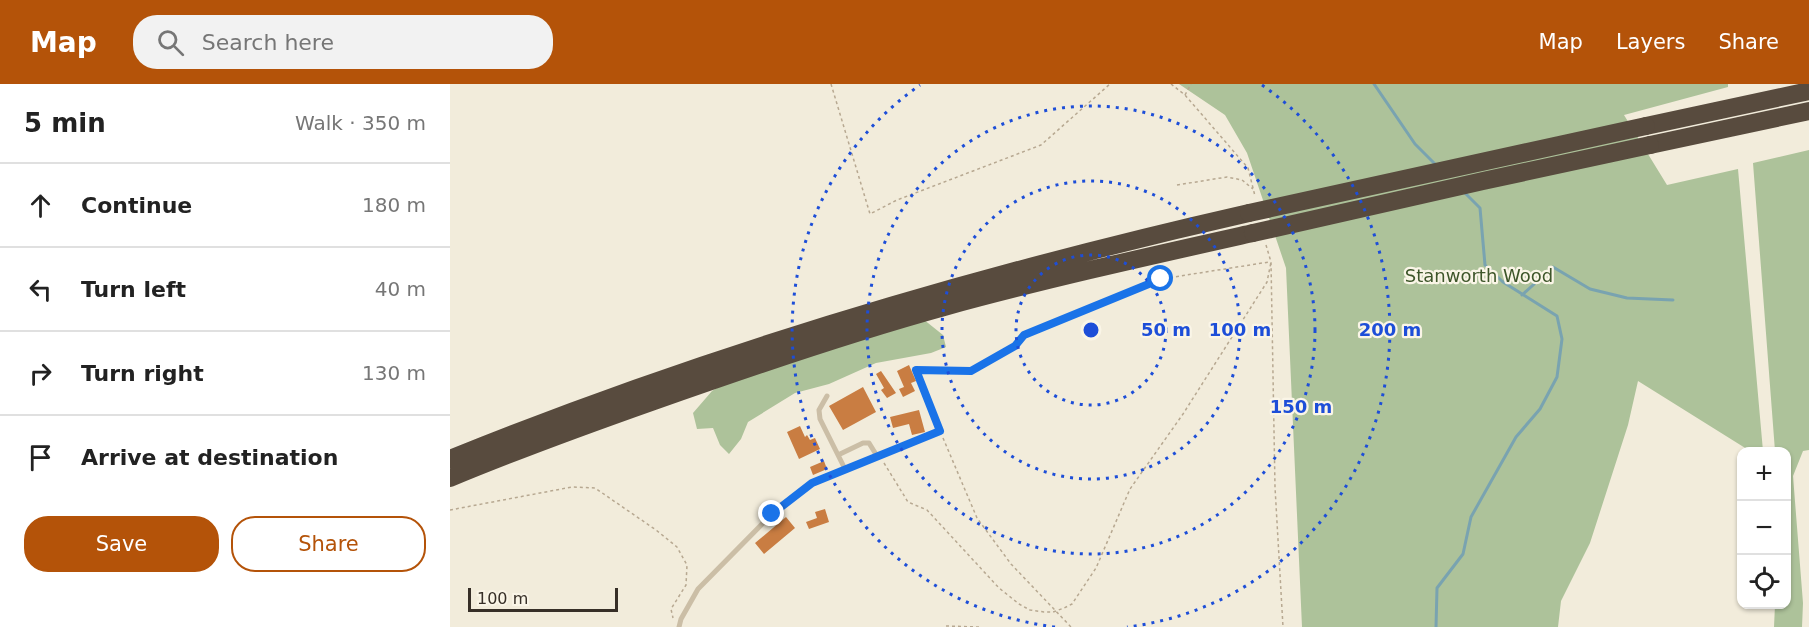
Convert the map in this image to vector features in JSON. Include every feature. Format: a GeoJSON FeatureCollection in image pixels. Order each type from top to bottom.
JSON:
{"type":"FeatureCollection","features":[{"type":"Feature","properties":{"kind":"highway"},"geometry":{"type":"LineString","coordinates":[[450,459],[608,398],[728,356],[832,322],[942,290],[1087,251],[1249,213],[1809,91]]}},
{"type":"Feature","properties":{"kind":"highway"},"geometry":{"type":"LineString","coordinates":[[450,477],[732,373],[943,308],[1086,271],[1472,183],[1809,111]]}},
{"type":"Feature","properties":{"kind":"lane"},"geometry":{"type":"LineString","coordinates":[[679,627],[698,589],[772,514],[812,483],[940,431],[916,370]]}},
{"type":"Feature","properties":{"kind":"lane"},"geometry":{"type":"LineString","coordinates":[[827,396],[819,410],[820,419],[845,469]]}},
{"type":"Feature","properties":{"kind":"lane"},"geometry":{"type":"LineString","coordinates":[[838,455],[862,443],[869,443],[878,456]]}},
{"type":"Feature","properties":{"kind":"path"},"geometry":{"type":"LineString","coordinates":[[831,84],[870,214],[897,200],[1041,145],[1110,84]]}},
{"type":"Feature","properties":{"kind":"path"},"geometry":{"type":"LineString","coordinates":[[1171,84],[1185,95],[1248,168],[1253,190],[1242,180],[1227,177],[1177,185]]}},
{"type":"Feature","properties":{"kind":"path"},"geometry":{"type":"LineString","coordinates":[[1185,95],[1191,84]]}},
{"type":"Feature","properties":{"kind":"path"},"geometry":{"type":"LineString","coordinates":[[916,370],[971,371],[1015,346],[1024,335],[1161,279],[1271,262]]}},
{"type":"Feature","properties":{"kind":"path"},"geometry":{"type":"LineString","coordinates":[[878,456],[908,502],[927,510],[935,517],[999,588],[1019,604],[1030,610],[1044,612],[1056,611],[1072,604],[1096,568],[1130,489],[1182,414],[1267,282],[1271,262]]}},
{"type":"Feature","properties":{"kind":"path"},"geometry":{"type":"LineString","coordinates":[[1271,262],[1275,487],[1283,627]]}},
{"type":"Feature","properties":{"kind":"path"},"geometry":{"type":"LineString","coordinates":[[940,431],[977,518],[1011,564],[1071,627]]}},
{"type":"Feature","properties":{"kind":"path"},"geometry":{"type":"LineString","coordinates":[[450,510],[572,487],[596,488],[677,547],[687,565],[686,585],[671,609],[673,620],[681,619]]}},
{"type":"Feature","properties":{"kind":"path"},"geometry":{"type":"LineString","coordinates":[[946,626],[979,627]]}},
{"type":"Feature","properties":{"kind":"green space","name":"Stanworth Wood"},"geometry":{"type":"Polygon","coordinates":[[[1179,84],[1728,84],[1728,87],[1624,115],[1667,185],[1738,169],[1763,447],[1744,447],[1638,381],[1628,425],[1590,543],[1561,601],[1558,627],[1302,627],[1286,268],[1247,153],[1225,115],[1179,84]]]}},
{"type":"Feature","properties":{"kind":"green space"},"geometry":{"type":"Polygon","coordinates":[[[1809,150],[1809,450],[1803,451],[1793,476],[1803,603],[1802,627],[1774,627],[1775,609],[1791,609],[1791,447],[1775,447],[1753,163],[1809,150]]]}},
{"type":"Feature","properties":{"kind":"green space"},"geometry":{"type":"Polygon","coordinates":[[[923,319],[943,335],[946,347],[931,353],[876,363],[829,384],[795,393],[748,422],[741,439],[729,454],[720,445],[713,428],[697,429],[693,413],[712,391],[733,378],[923,319]]]}},
{"type":"Feature","properties":{"kind":"building"},"geometry":{"type":"Polygon","coordinates":[[[909,365],[916,381],[911,383],[915,391],[903,397],[899,389],[904,387],[897,371],[909,365]]]}},
{"type":"Feature","properties":{"kind":"building"},"geometry":{"type":"Polygon","coordinates":[[[881,371],[896,393],[887,398],[881,390],[884,388],[876,374],[881,371]]]}},
{"type":"Feature","properties":{"kind":"building"},"geometry":{"type":"Polygon","coordinates":[[[863,387],[876,412],[843,430],[829,406],[863,387]]]}},
{"type":"Feature","properties":{"kind":"building"},"geometry":{"type":"Polygon","coordinates":[[[919,410],[925,432],[912,435],[909,424],[893,428],[890,417],[919,410]]]}},
{"type":"Feature","properties":{"kind":"building"},"geometry":{"type":"Polygon","coordinates":[[[800,426],[805,437],[807,435],[810,440],[815,438],[820,449],[799,459],[787,432],[800,426]]]}},
{"type":"Feature","properties":{"kind":"building"},"geometry":{"type":"Polygon","coordinates":[[[824,461],[827,469],[813,475],[810,467],[824,461]]]}},
{"type":"Feature","properties":{"kind":"building"},"geometry":{"type":"Polygon","coordinates":[[[825,509],[829,522],[809,529],[806,522],[817,518],[815,512],[825,509]]]}},
{"type":"Feature","properties":{"kind":"building"},"geometry":{"type":"Polygon","coordinates":[[[786,517],[795,528],[764,554],[755,543],[786,517]]]}},
{"type":"Feature","properties":{"kind":"waterway"},"geometry":{"type":"LineString","coordinates":[[1374,84],[1415,144],[1436,165]]}},
{"type":"Feature","properties":{"kind":"waterway"},"geometry":{"type":"LineString","coordinates":[[1436,627],[1437,588],[1463,554],[1471,517],[1516,437],[1540,409],[1557,377],[1562,339],[1557,316],[1503,282],[1485,265],[1480,208],[1464,192]]}},
{"type":"Feature","properties":{"kind":"waterway"},"geometry":{"type":"LineString","coordinates":[[1522,295],[1553,267],[1590,289],[1627,298],[1673,300]]}},
{"type":"Feature","properties":{"kind":"route"},"geometry":{"type":"LineString","coordinates":[[772,514],[812,483],[940,431],[916,370],[971,371],[1015,346],[1024,335],[1161,279]]}}]}
